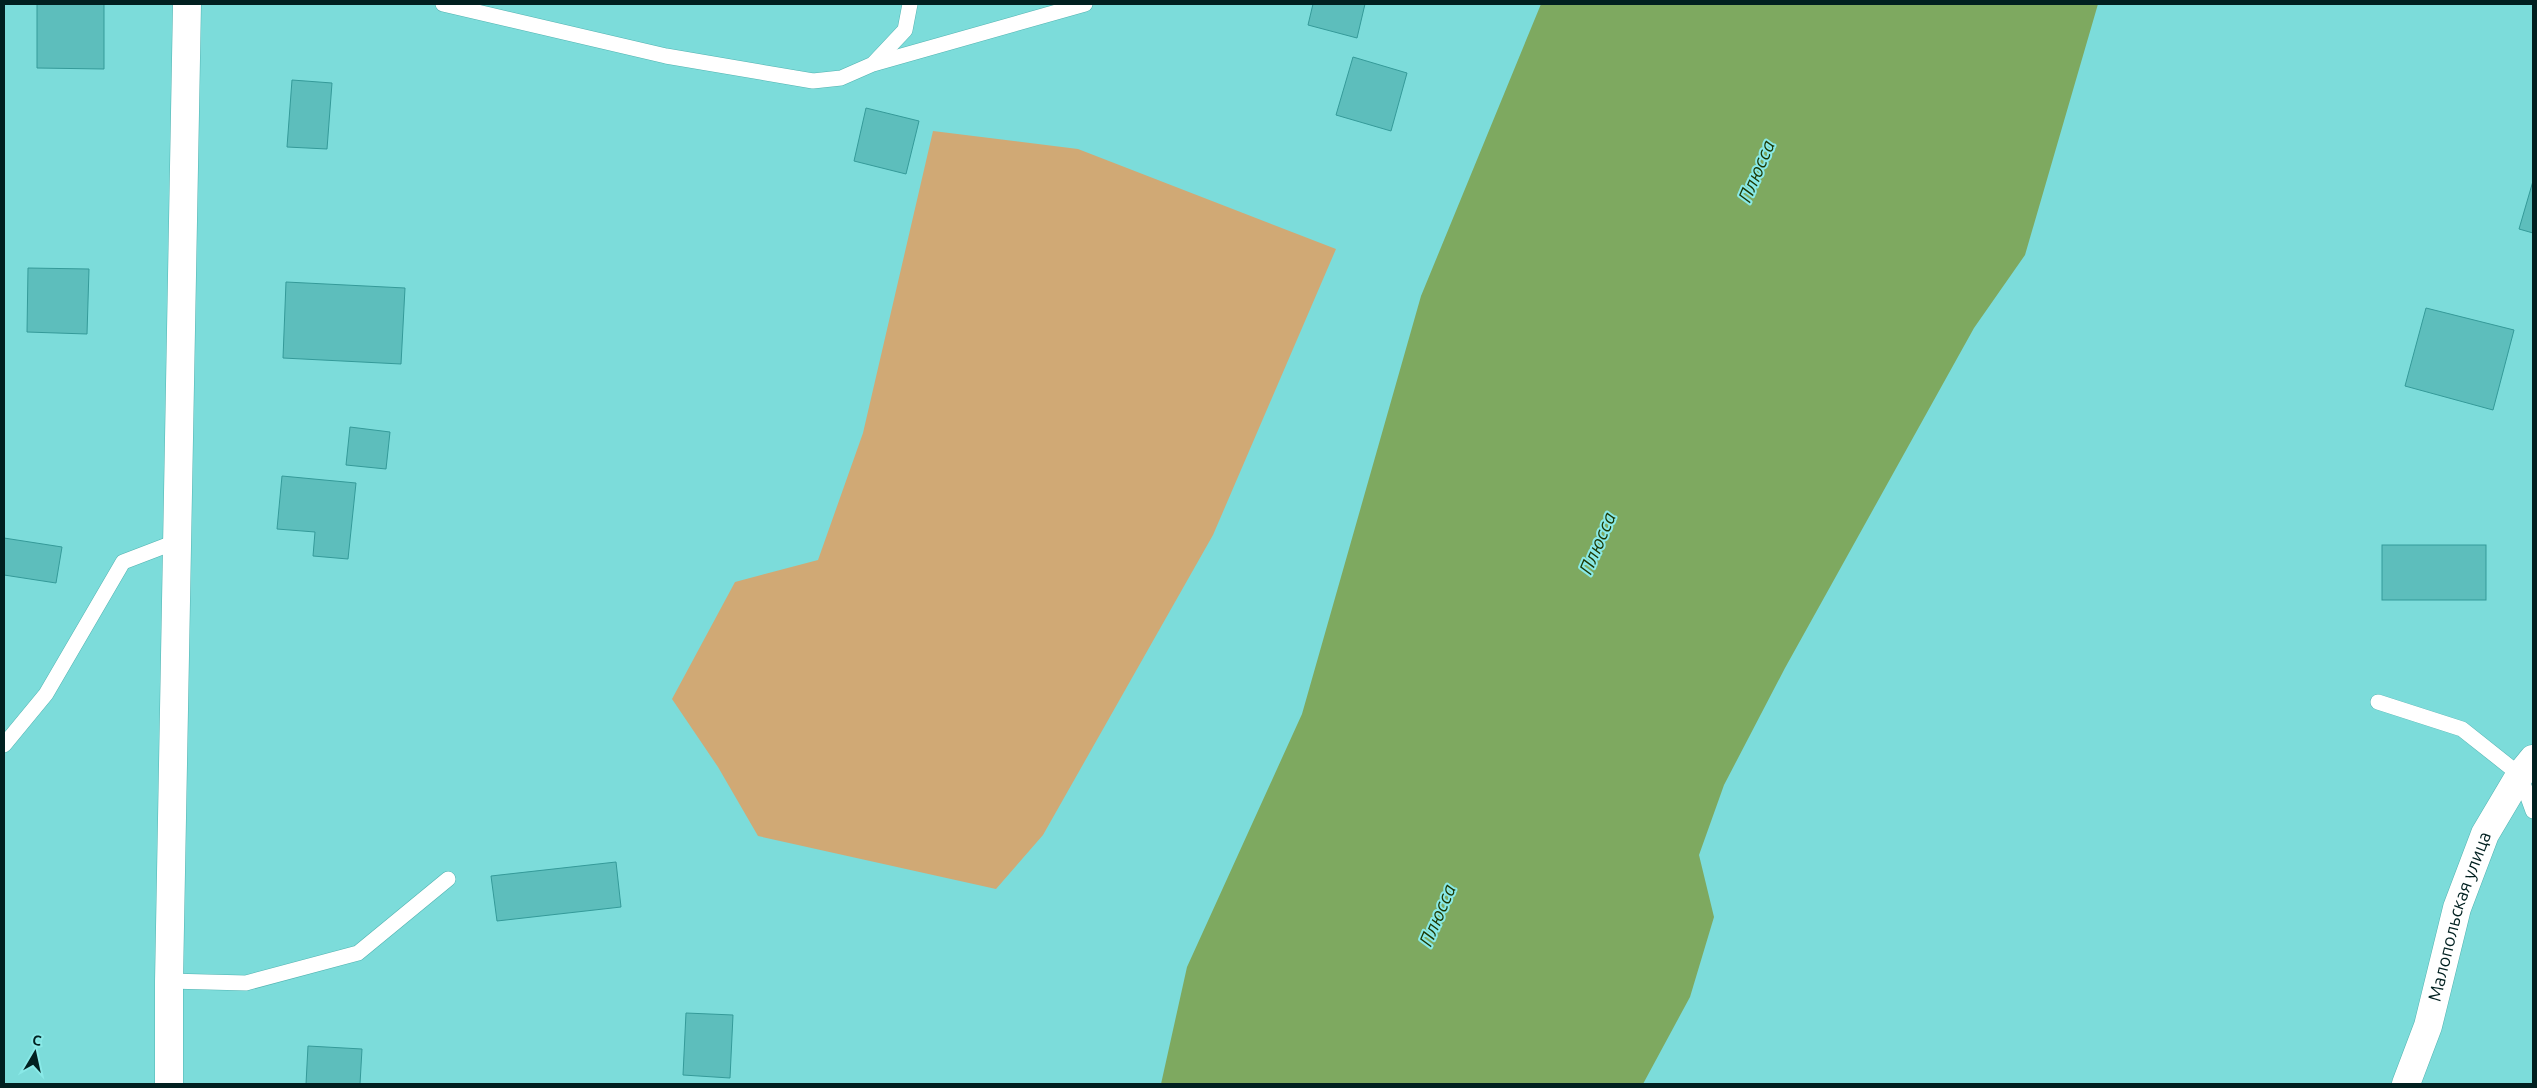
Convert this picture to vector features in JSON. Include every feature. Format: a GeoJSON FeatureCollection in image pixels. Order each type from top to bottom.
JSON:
{"type":"FeatureCollection","features":[{"type":"Feature","properties":{"kind":"street"},"geometry":{"type":"LineString","coordinates":[[169,1084],[169,981],[187,4]]}},
{"type":"Feature","properties":{"kind":"street","name":"Малопольская улица"},"geometry":{"type":"LineString","coordinates":[[2406,1084],[2428,1026],[2457,908],[2486,834],[2527,767]]}},
{"type":"Feature","properties":{"kind":"lane"},"geometry":{"type":"LineString","coordinates":[[443,4],[666,56],[813,81],[841,78],[873,64],[1084,4]]}},
{"type":"Feature","properties":{"kind":"lane"},"geometry":{"type":"LineString","coordinates":[[873,64],[905,30],[910,4]]}},
{"type":"Feature","properties":{"kind":"lane"},"geometry":{"type":"LineString","coordinates":[[4,745],[46,694],[123,562],[178,540]]}},
{"type":"Feature","properties":{"kind":"lane"},"geometry":{"type":"LineString","coordinates":[[2378,702],[2462,729],[2527,767],[2533,811]]}},
{"type":"Feature","properties":{"kind":"lane"},"geometry":{"type":"LineString","coordinates":[[169,981],[246,983],[358,953],[448,879]]}},
{"type":"Feature","properties":{"kind":"shaded area"},"geometry":{"type":"Polygon","coordinates":[[[933,131],[1078,149],[1336,249],[1213,535],[1043,835],[996,889],[758,836],[718,767],[672,699],[735,582],[818,560],[863,433],[933,131]]]}},
{"type":"Feature","properties":{"kind":"water","name":"Плюсса"},"geometry":{"type":"Polygon","coordinates":[[[1541,4],[2098,4],[2025,255],[1974,328],[1785,668],[1724,785],[1699,855],[1714,917],[1690,997],[1643,1084],[1161,1084],[1187,967],[1302,714],[1421,296],[1541,4]]]}},
{"type":"Feature","properties":{"kind":"building"},"geometry":{"type":"Polygon","coordinates":[[[37,4],[104,4],[104,69],[37,68],[37,4]]]}},
{"type":"Feature","properties":{"kind":"building"},"geometry":{"type":"Polygon","coordinates":[[[1313,4],[1365,4],[1357,38],[1308,25],[1313,4]]]}},
{"type":"Feature","properties":{"kind":"building"},"geometry":{"type":"Polygon","coordinates":[[[1353,57],[1407,73],[1391,131],[1336,115],[1353,57]]]}},
{"type":"Feature","properties":{"kind":"building"},"geometry":{"type":"Polygon","coordinates":[[[292,80],[332,83],[327,149],[287,147],[292,80]]]}},
{"type":"Feature","properties":{"kind":"building"},"geometry":{"type":"Polygon","coordinates":[[[866,108],[919,121],[906,174],[854,161],[866,108]]]}},
{"type":"Feature","properties":{"kind":"building"},"geometry":{"type":"Polygon","coordinates":[[[2533,181],[2533,233],[2519,229],[2533,181]]]}},
{"type":"Feature","properties":{"kind":"building"},"geometry":{"type":"Polygon","coordinates":[[[28,268],[89,269],[87,334],[27,332],[28,268]]]}},
{"type":"Feature","properties":{"kind":"building"},"geometry":{"type":"Polygon","coordinates":[[[286,282],[405,288],[401,364],[283,358],[286,282]]]}},
{"type":"Feature","properties":{"kind":"building"},"geometry":{"type":"Polygon","coordinates":[[[2426,308],[2514,330],[2493,410],[2405,386],[2426,308]]]}},
{"type":"Feature","properties":{"kind":"building"},"geometry":{"type":"Polygon","coordinates":[[[350,427],[390,432],[386,469],[346,465],[350,427]]]}},
{"type":"Feature","properties":{"kind":"building"},"geometry":{"type":"Polygon","coordinates":[[[282,476],[356,483],[348,559],[313,556],[315,532],[277,529],[282,476]]]}},
{"type":"Feature","properties":{"kind":"building"},"geometry":{"type":"Polygon","coordinates":[[[4,538],[62,547],[56,583],[4,575],[4,538]]]}},
{"type":"Feature","properties":{"kind":"building"},"geometry":{"type":"Polygon","coordinates":[[[2382,545],[2486,545],[2486,600],[2382,600],[2382,545]]]}},
{"type":"Feature","properties":{"kind":"building"},"geometry":{"type":"Polygon","coordinates":[[[616,862],[621,907],[497,921],[491,876],[616,862]]]}},
{"type":"Feature","properties":{"kind":"building"},"geometry":{"type":"Polygon","coordinates":[[[686,1013],[733,1015],[730,1078],[683,1075],[686,1013]]]}},
{"type":"Feature","properties":{"kind":"building"},"geometry":{"type":"Polygon","coordinates":[[[308,1046],[362,1049],[360,1084],[306,1084],[308,1046]]]}}]}
